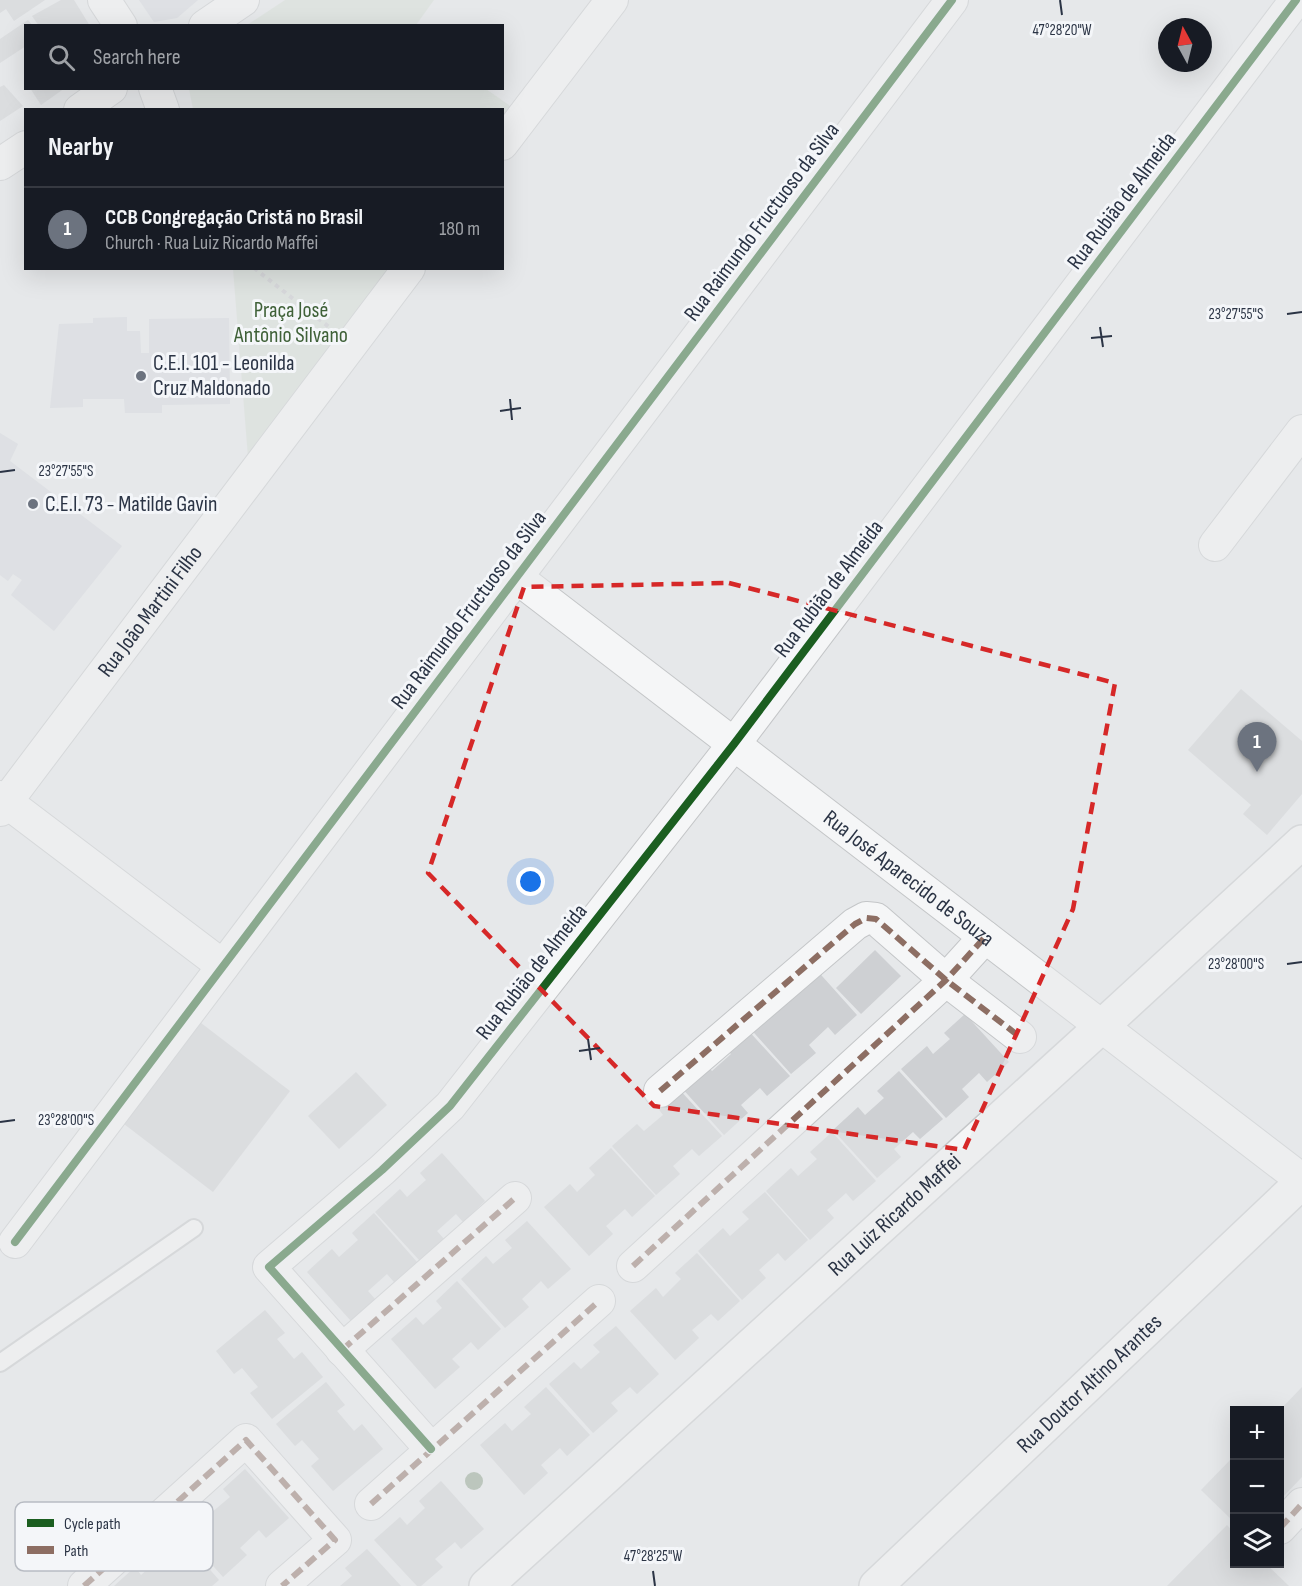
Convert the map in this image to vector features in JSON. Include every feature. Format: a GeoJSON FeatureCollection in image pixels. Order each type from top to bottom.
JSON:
{"type":"FeatureCollection","features":[{"type":"Feature","properties":{"kind":"street"},"geometry":{"type":"LineString","coordinates":[[104,0],[120,24]]}},
{"type":"Feature","properties":{"kind":"street"},"geometry":{"type":"LineString","coordinates":[[208,24],[243,0]]}},
{"type":"Feature","properties":{"kind":"street"},"geometry":{"type":"LineString","coordinates":[[504,141],[612,0]]}},
{"type":"Feature","properties":{"kind":"street","name":"Rua Raimundo Fructuoso da Silva"},"geometry":{"type":"LineString","coordinates":[[15,1242],[952,0]]}},
{"type":"Feature","properties":{"kind":"street","name":"Rua Rubião de Almeida"},"geometry":{"type":"LineString","coordinates":[[342,1350],[269,1267],[450,1106],[734,744],[1296,0]]}},
{"type":"Feature","properties":{"kind":"street"},"geometry":{"type":"LineString","coordinates":[[83,108],[108,90]]}},
{"type":"Feature","properties":{"kind":"street"},"geometry":{"type":"LineString","coordinates":[[156,90],[162,108]]}},
{"type":"Feature","properties":{"kind":"street"},"geometry":{"type":"LineString","coordinates":[[0,164],[24,148]]}},
{"type":"Feature","properties":{"kind":"street","name":"Rua João Martini Filho"},"geometry":{"type":"LineString","coordinates":[[2,803],[408,270]]}},
{"type":"Feature","properties":{"kind":"street"},"geometry":{"type":"LineString","coordinates":[[1215,545],[1302,431]]}},
{"type":"Feature","properties":{"kind":"street","name":"Rua José Aparecido de Souza"},"geometry":{"type":"LineString","coordinates":[[516,577],[1302,1181]]}},
{"type":"Feature","properties":{"kind":"street"},"geometry":{"type":"LineString","coordinates":[[2,803],[223,966]]}},
{"type":"Feature","properties":{"kind":"street","name":"Rua Luiz Ricardo Maffei"},"geometry":{"type":"LineString","coordinates":[[486,1586],[1302,842]]}},
{"type":"Feature","properties":{"kind":"street"},"geometry":{"type":"LineString","coordinates":[[660,1092],[855,924],[866,918],[876,920],[946,980],[1020,1037]]}},
{"type":"Feature","properties":{"kind":"street"},"geometry":{"type":"LineString","coordinates":[[633,1266],[946,980],[985,937]]}},
{"type":"Feature","properties":{"kind":"street","name":"Rua Doutor Altino Arantes"},"geometry":{"type":"LineString","coordinates":[[876,1586],[1302,1181]]}},
{"type":"Feature","properties":{"kind":"street"},"geometry":{"type":"LineString","coordinates":[[431,1449],[342,1350],[514,1198]]}},
{"type":"Feature","properties":{"kind":"street"},"geometry":{"type":"LineString","coordinates":[[371,1504],[599,1301]]}},
{"type":"Feature","properties":{"kind":"street"},"geometry":{"type":"LineString","coordinates":[[177,1502],[246,1440],[335,1540],[282,1586]]}},
{"type":"Feature","properties":{"kind":"street"},"geometry":{"type":"LineString","coordinates":[[1284,1524],[1302,1504]]}},
{"type":"Feature","properties":{"kind":"street"},"geometry":{"type":"LineString","coordinates":[[84,1586],[101,1571]]}},
{"type":"Feature","properties":{"kind":"lane"},"geometry":{"type":"LineString","coordinates":[[0,1363],[194,1228]]}},
{"type":"Feature","properties":{"kind":"path"},"geometry":{"type":"LineString","coordinates":[[257,270],[352,344]]}},
{"type":"Feature","properties":{"kind":"highlighted area"},"geometry":{"type":"Polygon","coordinates":[[[729,583],[1115,683],[1073,909],[964,1150],[654,1106],[428,873],[524,587],[729,583]]]}},
{"type":"Feature","properties":{"kind":"shaded area"},"geometry":{"type":"Polygon","coordinates":[[[139,0],[198,0],[177,18],[154,22],[139,0]]]}},
{"type":"Feature","properties":{"kind":"shaded area","name":"C.E.I. 101 - Leonilda Cruz Maldonado"},"geometry":{"type":"Polygon","coordinates":[[[127,317],[127,331],[140,331],[141,353],[149,353],[149,319],[229,318],[230,404],[162,405],[162,413],[125,413],[124,399],[83,399],[83,407],[50,408],[59,324],[93,323],[93,318],[127,317]]]}},
{"type":"Feature","properties":{"kind":"shaded area","name":"C.E.I. 73 - Matilde Gavin"},"geometry":{"type":"Polygon","coordinates":[[[0,433],[18,444],[10,461],[122,546],[54,631],[11,595],[22,580],[13,574],[8,581],[0,575],[0,433]]]}},
{"type":"Feature","properties":{"kind":"green space"},"geometry":{"type":"Polygon","coordinates":[[[285,0],[434,0],[417,24],[249,24],[285,0]]]}},
{"type":"Feature","properties":{"kind":"green space"},"geometry":{"type":"Polygon","coordinates":[[[189,90],[487,90],[516,110],[504,127],[504,108],[193,108],[189,90]]]}},
{"type":"Feature","properties":{"kind":"green space","name":"Praça José Antônio Silvano"},"geometry":{"type":"Polygon","coordinates":[[[233,270],[397,270],[249,470],[233,270]]]}},
{"type":"Feature","properties":{"kind":"building"},"geometry":{"type":"Polygon","coordinates":[[[0,0],[45,0],[14,21],[6,9],[0,13],[0,0]]]}},
{"type":"Feature","properties":{"kind":"building"},"geometry":{"type":"Polygon","coordinates":[[[61,0],[74,0],[89,24],[38,24],[32,16],[61,0]]]}},
{"type":"Feature","properties":{"kind":"building"},"geometry":{"type":"Polygon","coordinates":[[[28,20],[31,24],[24,24],[24,47],[0,63],[0,39],[28,20]]]}},
{"type":"Feature","properties":{"kind":"building"},"geometry":{"type":"Polygon","coordinates":[[[4,85],[23,106],[0,121],[0,87],[4,85]]]}},
{"type":"Feature","properties":{"kind":"building"},"geometry":{"type":"Polygon","coordinates":[[[31,90],[62,90],[41,105],[31,90]]]}},
{"type":"Feature","properties":{"kind":"building"},"geometry":{"type":"Polygon","coordinates":[[[1241,689],[1302,741],[1302,794],[1267,835],[1243,814],[1251,805],[1188,750],[1241,689]]]}},
{"type":"Feature","properties":{"kind":"building"},"geometry":{"type":"Polygon","coordinates":[[[875,950],[901,976],[861,1014],[836,988],[875,950]]]}},
{"type":"Feature","properties":{"kind":"building"},"geometry":{"type":"Polygon","coordinates":[[[814,967],[857,1015],[835,1035],[828,1027],[809,1045],[816,1053],[791,1074],[747,1025],[772,1002],[779,1010],[798,994],[791,986],[814,967]]]}},
{"type":"Feature","properties":{"kind":"building"},"geometry":{"type":"Polygon","coordinates":[[[965,1014],[1009,1062],[987,1082],[979,1073],[962,1089],[969,1097],[946,1118],[901,1069],[927,1046],[933,1054],[950,1039],[944,1033],[965,1014]]]}},
{"type":"Feature","properties":{"kind":"building"},"geometry":{"type":"Polygon","coordinates":[[[201,1023],[290,1091],[213,1192],[124,1124],[201,1023]]]}},
{"type":"Feature","properties":{"kind":"building"},"geometry":{"type":"Polygon","coordinates":[[[746,1028],[790,1076],[767,1096],[760,1088],[741,1105],[748,1113],[724,1135],[680,1086],[705,1063],[712,1071],[731,1054],[724,1047],[746,1028]]]}},
{"type":"Feature","properties":{"kind":"building"},"geometry":{"type":"Polygon","coordinates":[[[899,1071],[943,1119],[920,1139],[913,1132],[894,1149],[901,1157],[877,1178],[833,1130],[858,1107],[865,1115],[884,1098],[877,1091],[899,1071]]]}},
{"type":"Feature","properties":{"kind":"building"},"geometry":{"type":"Polygon","coordinates":[[[356,1072],[387,1105],[339,1149],[308,1116],[356,1072]]]}},
{"type":"Feature","properties":{"kind":"building"},"geometry":{"type":"Polygon","coordinates":[[[678,1088],[722,1136],[699,1156],[692,1149],[673,1166],[680,1174],[656,1195],[612,1146],[637,1124],[644,1131],[663,1115],[657,1107],[678,1088]]]}},
{"type":"Feature","properties":{"kind":"building"},"geometry":{"type":"Polygon","coordinates":[[[832,1132],[876,1181],[853,1201],[846,1193],[827,1210],[834,1218],[810,1240],[766,1191],[791,1168],[798,1176],[817,1159],[810,1152],[832,1132]]]}},
{"type":"Feature","properties":{"kind":"building"},"geometry":{"type":"Polygon","coordinates":[[[611,1148],[655,1196],[632,1217],[625,1209],[606,1226],[613,1234],[589,1256],[544,1207],[570,1184],[577,1192],[595,1175],[589,1168],[611,1148]]]}},
{"type":"Feature","properties":{"kind":"building"},"geometry":{"type":"Polygon","coordinates":[[[442,1153],[485,1201],[463,1222],[456,1214],[437,1231],[444,1239],[420,1261],[375,1212],[400,1189],[407,1197],[426,1180],[420,1173],[442,1153]]]}},
{"type":"Feature","properties":{"kind":"building"},"geometry":{"type":"Polygon","coordinates":[[[765,1192],[808,1240],[785,1261],[778,1253],[759,1270],[766,1278],[742,1300],[698,1251],[723,1228],[730,1236],[749,1219],[742,1212],[765,1192]]]}},
{"type":"Feature","properties":{"kind":"building"},"geometry":{"type":"Polygon","coordinates":[[[374,1213],[417,1262],[394,1282],[387,1274],[368,1291],[375,1299],[351,1321],[307,1272],[332,1249],[339,1257],[358,1240],[352,1233],[374,1213]]]}},
{"type":"Feature","properties":{"kind":"building"},"geometry":{"type":"Polygon","coordinates":[[[527,1221],[571,1269],[548,1289],[541,1281],[522,1299],[529,1307],[505,1328],[461,1279],[486,1256],[493,1264],[512,1248],[505,1240],[527,1221]]]}},
{"type":"Feature","properties":{"kind":"building"},"geometry":{"type":"Polygon","coordinates":[[[697,1253],[740,1301],[718,1321],[711,1314],[692,1330],[699,1338],[675,1360],[630,1311],[656,1288],[663,1297],[681,1279],[675,1273],[697,1253]]]}},
{"type":"Feature","properties":{"kind":"building"},"geometry":{"type":"Polygon","coordinates":[[[457,1281],[501,1329],[478,1350],[471,1342],[452,1359],[460,1367],[435,1389],[391,1339],[416,1317],[423,1325],[442,1308],[436,1301],[457,1281]]]}},
{"type":"Feature","properties":{"kind":"building"},"geometry":{"type":"Polygon","coordinates":[[[265,1310],[285,1333],[277,1339],[294,1359],[302,1352],[323,1377],[272,1419],[250,1393],[258,1387],[242,1368],[234,1374],[216,1351],[265,1310]]]}},
{"type":"Feature","properties":{"kind":"building"},"geometry":{"type":"Polygon","coordinates":[[[616,1326],[659,1374],[637,1394],[630,1387],[611,1403],[618,1411],[593,1433],[549,1384],[574,1362],[581,1369],[600,1352],[593,1345],[616,1326]]]}},
{"type":"Feature","properties":{"kind":"building"},"geometry":{"type":"Polygon","coordinates":[[[326,1382],[345,1405],[337,1411],[354,1431],[362,1424],[383,1449],[333,1491],[311,1466],[319,1459],[302,1440],[295,1446],[276,1424],[326,1382]]]}},
{"type":"Feature","properties":{"kind":"building"},"geometry":{"type":"Polygon","coordinates":[[[546,1387],[590,1435],[567,1456],[560,1448],[541,1465],[548,1473],[524,1495],[480,1445],[505,1423],[512,1431],[531,1414],[524,1407],[546,1387]]]}},
{"type":"Feature","properties":{"kind":"building"},"geometry":{"type":"Polygon","coordinates":[[[1302,1387],[1302,1477],[1284,1496],[1284,1406],[1302,1387]]]}},
{"type":"Feature","properties":{"kind":"building"},"geometry":{"type":"Polygon","coordinates":[[[1230,1460],[1230,1518],[1201,1490],[1230,1460]]]}},
{"type":"Feature","properties":{"kind":"building"},"geometry":{"type":"Polygon","coordinates":[[[245,1469],[289,1518],[266,1538],[259,1530],[240,1548],[247,1555],[223,1577],[213,1566],[213,1511],[230,1497],[223,1489],[245,1469]]]}},
{"type":"Feature","properties":{"kind":"building"},"geometry":{"type":"Polygon","coordinates":[[[441,1481],[484,1529],[461,1549],[455,1542],[435,1559],[443,1567],[421,1586],[417,1586],[374,1540],[400,1517],[407,1525],[425,1508],[419,1501],[441,1481]]]}},
{"type":"Feature","properties":{"kind":"building"},"geometry":{"type":"Polygon","coordinates":[[[1227,1525],[1230,1528],[1230,1568],[1270,1568],[1289,1586],[1167,1586],[1227,1525]]]}},
{"type":"Feature","properties":{"kind":"building"},"geometry":{"type":"Polygon","coordinates":[[[367,1549],[401,1586],[340,1586],[352,1576],[345,1568],[367,1549]]]}},
{"type":"Feature","properties":{"kind":"building"},"geometry":{"type":"Polygon","coordinates":[[[131,1571],[138,1571],[141,1575],[145,1571],[211,1571],[219,1580],[212,1586],[114,1586],[131,1571]]]}},
{"type":"Feature","properties":{"kind":"marked path"},"geometry":{"type":"LineString","coordinates":[[660,1091],[855,924],[866,918],[876,919],[946,980],[1020,1037]]}},
{"type":"Feature","properties":{"kind":"marked path"},"geometry":{"type":"LineString","coordinates":[[633,1266],[946,980],[985,937]]}},
{"type":"Feature","properties":{"kind":"marked path"},"geometry":{"type":"LineString","coordinates":[[342,1350],[515,1198]]}},
{"type":"Feature","properties":{"kind":"marked path"},"geometry":{"type":"LineString","coordinates":[[371,1504],[599,1301]]}},
{"type":"Feature","properties":{"kind":"marked path"},"geometry":{"type":"LineString","coordinates":[[177,1502],[246,1440],[335,1540],[282,1586]]}},
{"type":"Feature","properties":{"kind":"marked path"},"geometry":{"type":"LineString","coordinates":[[1284,1524],[1302,1504]]}},
{"type":"Feature","properties":{"kind":"marked path"},"geometry":{"type":"LineString","coordinates":[[84,1586],[101,1571]]}},
{"type":"Feature","properties":{"kind":"cycle path"},"geometry":{"type":"LineString","coordinates":[[15,1242],[952,0]]}},
{"type":"Feature","properties":{"kind":"cycle path"},"geometry":{"type":"LineString","coordinates":[[431,1449],[269,1267],[382,1170],[450,1106],[734,744],[1296,0]]}},
{"type":"Feature","properties":{"kind":"place","name":"C.E.I. 101 - Leonilda Cruz Maldonado"},"geometry":{"type":"Point","coordinates":[141,376]}},
{"type":"Feature","properties":{"kind":"place","name":"C.E.I. 73 - Matilde Gavin"},"geometry":{"type":"Point","coordinates":[33,504]}},
{"type":"Feature","properties":{"kind":"place","name":"CCB Congregação Cristã no Brasil"},"geometry":{"type":"Point","coordinates":[1257,772]}}]}
